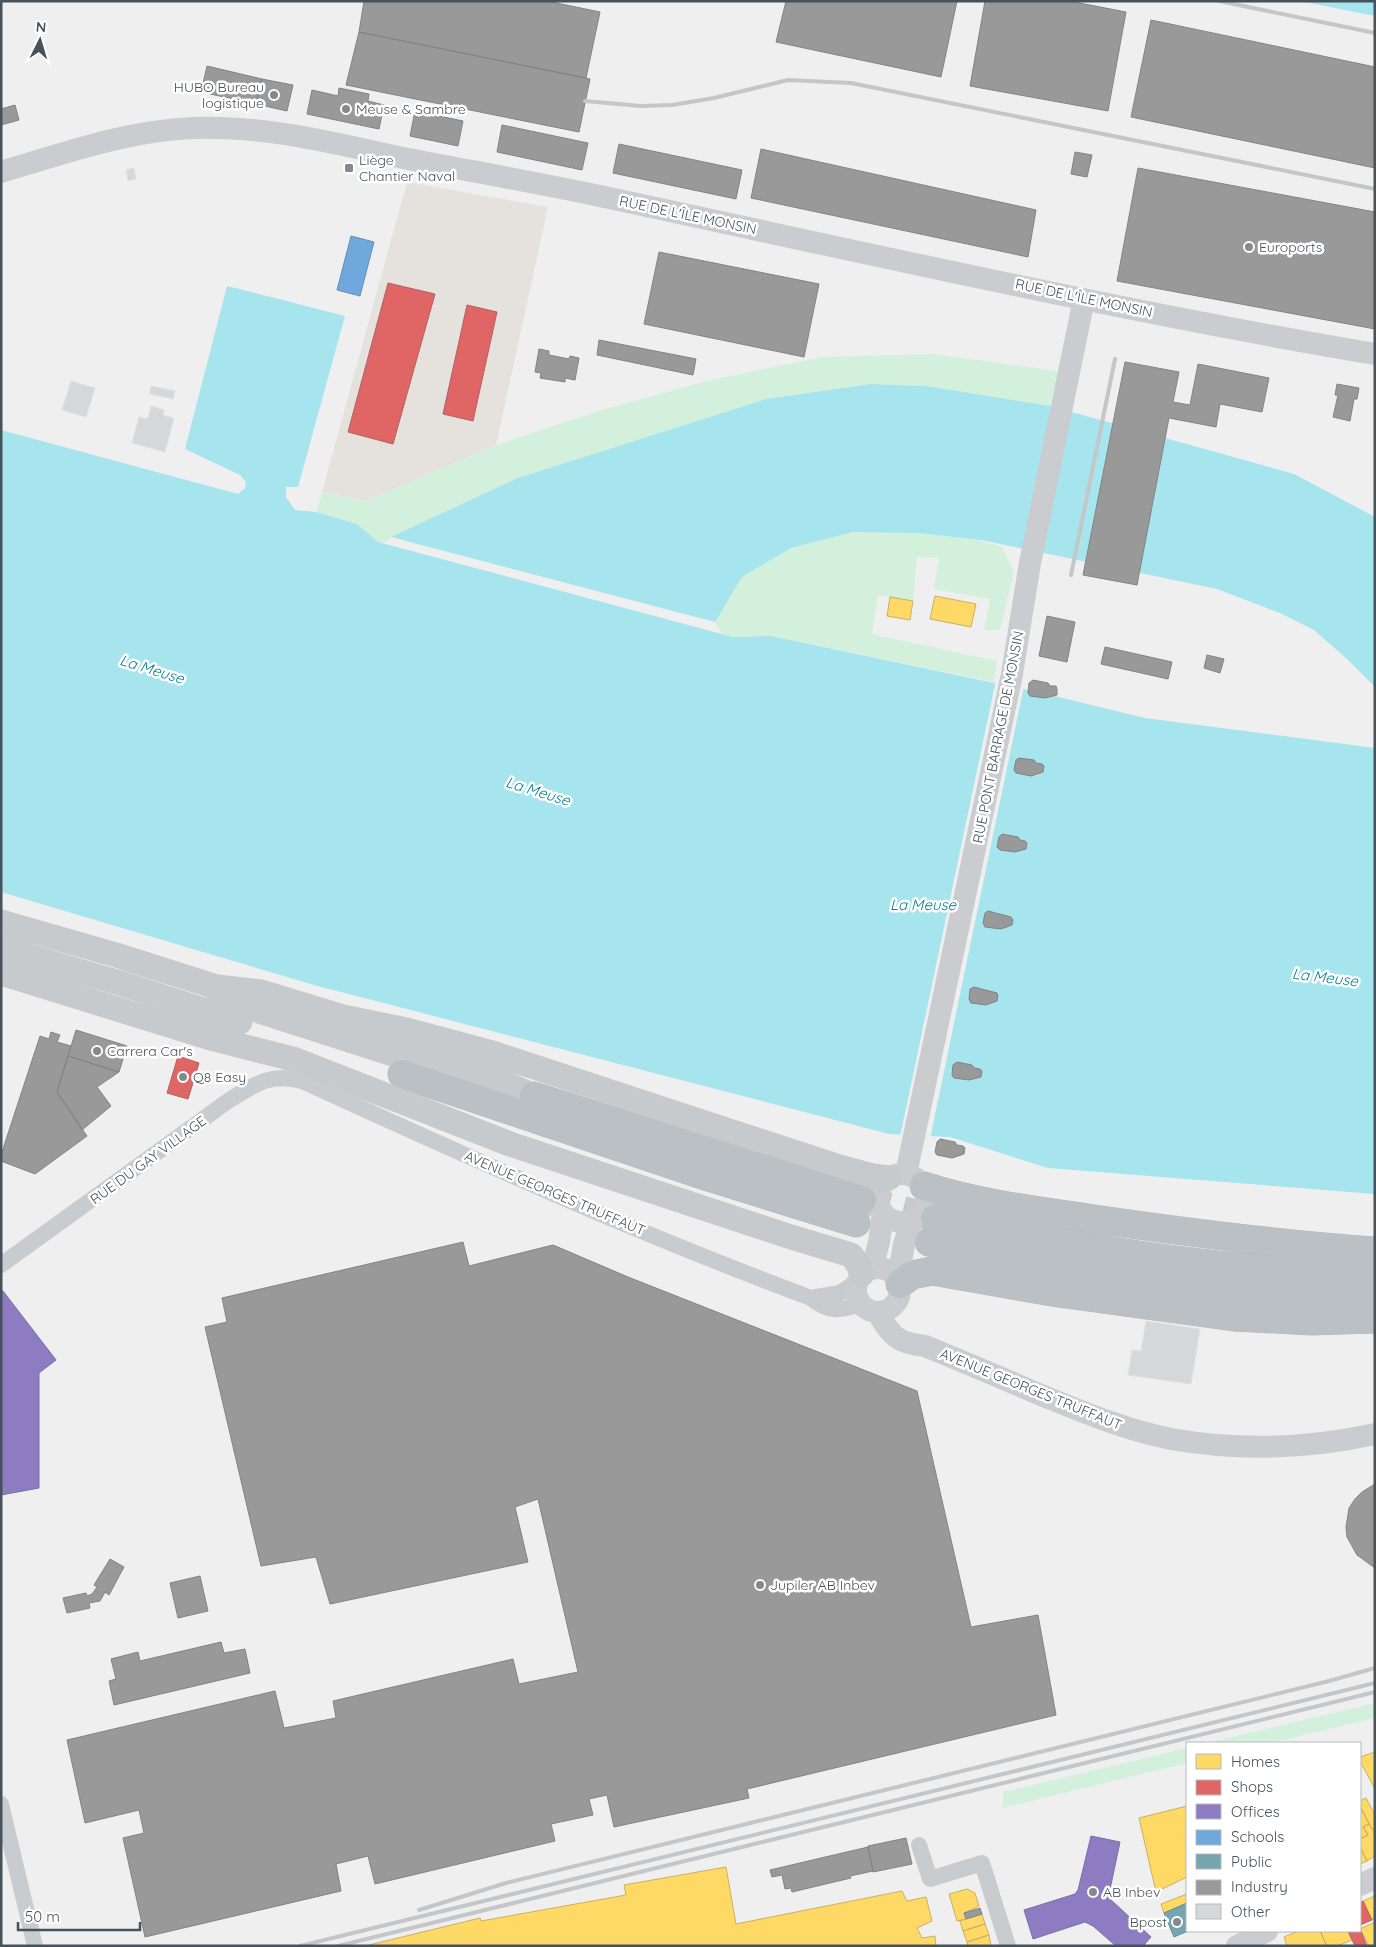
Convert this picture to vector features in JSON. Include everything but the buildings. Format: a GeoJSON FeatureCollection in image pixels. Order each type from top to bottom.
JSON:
{"type":"FeatureCollection","features":[{"type":"Feature","properties":{"kind":"highway"},"geometry":{"type":"LineString","coordinates":[[402,1074],[717,1180],[867,1212]]}},
{"type":"Feature","properties":{"kind":"highway"},"geometry":{"type":"LineString","coordinates":[[534,1096],[867,1212]]}},
{"type":"Feature","properties":{"kind":"highway"},"geometry":{"type":"LineString","coordinates":[[908,1173],[994,1204],[1180,1232],[1285,1244],[1375,1251]]}},
{"type":"Feature","properties":{"kind":"highway"},"geometry":{"type":"LineString","coordinates":[[925,1227],[1006,1234],[1194,1261],[1259,1268],[1375,1276]]}},
{"type":"Feature","properties":{"kind":"highway"},"geometry":{"type":"LineString","coordinates":[[925,1227],[1016,1259],[1191,1287],[1375,1301]]}},
{"type":"Feature","properties":{"kind":"highway"},"geometry":{"type":"LineString","coordinates":[[898,1288],[912,1275],[932,1271],[1058,1292],[1234,1317],[1312,1321],[1375,1319]]}},
{"type":"Feature","properties":{"kind":"main road"},"geometry":{"type":"LineString","coordinates":[[1,922],[116,955],[469,1068],[534,1096]]}},
{"type":"Feature","properties":{"kind":"main road"},"geometry":{"type":"LineString","coordinates":[[1,933],[164,981],[458,1074],[534,1096]]}},
{"type":"Feature","properties":{"kind":"main road"},"geometry":{"type":"LineString","coordinates":[[1,948],[123,984],[402,1074]]}},
{"type":"Feature","properties":{"kind":"main road"},"geometry":{"type":"LineString","coordinates":[[1,973],[214,1039],[294,1059],[510,1144],[851,1255],[864,1274]]}},
{"type":"Feature","properties":{"kind":"main road"},"geometry":{"type":"LineString","coordinates":[[217,987],[260,992],[343,1017],[407,1030],[481,1049],[836,1166],[873,1176],[908,1173]]}},
{"type":"Feature","properties":{"kind":"street","name":"RUE DE L'ÎLE MONSIN"},"geometry":{"type":"LineString","coordinates":[[1,172],[131,134],[194,128],[258,130],[326,141],[541,184],[1084,299],[1375,354]]}},
{"type":"Feature","properties":{"kind":"street","name":"RUE PONT BARRAGE DE MONSIN"},"geometry":{"type":"LineString","coordinates":[[908,1173],[1012,674],[1030,563],[1084,299]]}},
{"type":"Feature","properties":{"kind":"street","name":"RUE DU GAY VILLAGE"},"geometry":{"type":"LineString","coordinates":[[1,1265],[216,1109],[257,1083],[267,1080],[291,1078],[302,1081]]}},
{"type":"Feature","properties":{"kind":"street","name":"AVENUE GEORGES TRUFFAUT"},"geometry":{"type":"LineString","coordinates":[[302,1081],[434,1142],[575,1203],[812,1298],[822,1308],[869,1308],[898,1340],[908,1344],[925,1346],[1100,1419],[1170,1438],[1228,1446],[1314,1445],[1375,1434]]}},
{"type":"Feature","properties":{"kind":"street"},"geometry":{"type":"LineString","coordinates":[[867,1212],[879,1205],[880,1189],[908,1173],[926,1198],[922,1211],[925,1227]]}},
{"type":"Feature","properties":{"kind":"street"},"geometry":{"type":"LineString","coordinates":[[867,1212],[880,1237],[856,1295],[869,1308],[888,1310],[898,1288],[904,1244],[925,1227]]}},
{"type":"Feature","properties":{"kind":"street"},"geometry":{"type":"LineString","coordinates":[[867,1212],[897,1222],[925,1227]]}},
{"type":"Feature","properties":{"kind":"street"},"geometry":{"type":"LineString","coordinates":[[812,1298],[840,1293],[864,1274],[884,1268],[890,1271],[898,1288]]}},
{"type":"Feature","properties":{"kind":"street","name":"AVENUE GEORGES TRUFFAUT"},"geometry":{"type":"LineString","coordinates":[[898,1288],[902,1323],[925,1346]]}},
{"type":"Feature","properties":{"kind":"street"},"geometry":{"type":"LineString","coordinates":[[1,1804],[35,1946]]}},
{"type":"Feature","properties":{"kind":"street"},"geometry":{"type":"LineString","coordinates":[[920,1845],[930,1879],[982,1863],[1008,1946]]}},
{"type":"Feature","properties":{"kind":"street"},"geometry":{"type":"LineString","coordinates":[[1361,1885],[1375,1878]]}},
{"type":"Feature","properties":{"kind":"street"},"geometry":{"type":"LineString","coordinates":[[1236,1946],[1265,1932]]}},
{"type":"Feature","properties":{"kind":"shaded area"},"geometry":{"type":"Polygon","coordinates":[[[407,182],[548,207],[496,445],[366,501],[322,492],[407,182]]]}},
{"type":"Feature","properties":{"kind":"green space"},"geometry":{"type":"Polygon","coordinates":[[[932,354],[1059,371],[1050,406],[926,386],[870,384],[766,399],[391,537],[385,543],[378,542],[357,524],[316,512],[322,492],[366,501],[496,445],[602,410],[707,381],[822,357],[932,354]]]}},
{"type":"Feature","properties":{"kind":"green space"},"geometry":{"type":"Polygon","coordinates":[[[853,532],[947,535],[1002,547],[1014,572],[1000,630],[984,630],[990,599],[934,589],[939,558],[917,557],[913,601],[878,595],[872,634],[997,661],[994,682],[771,636],[733,637],[721,633],[715,622],[742,577],[791,548],[853,532]]]}},
{"type":"Feature","properties":{"kind":"green space"},"geometry":{"type":"Polygon","coordinates":[[[1375,1703],[1375,1718],[1275,1742],[1211,1742],[1375,1703]]]}},
{"type":"Feature","properties":{"kind":"green space"},"geometry":{"type":"Polygon","coordinates":[[[1186,1748],[1186,1763],[1003,1808],[1003,1792],[1186,1748]]]}},
{"type":"Feature","properties":{"kind":"water"},"geometry":{"type":"Polygon","coordinates":[[[1300,1],[1375,1],[1375,16],[1300,1]]]}},
{"type":"Feature","properties":{"kind":"water","name":"La Meuse"},"geometry":{"type":"Polygon","coordinates":[[[227,286],[345,316],[298,487],[286,487],[286,497],[295,510],[316,512],[357,524],[378,542],[733,637],[771,636],[1042,693],[1145,718],[1375,748],[1375,1194],[1048,1168],[950,1137],[889,1134],[314,985],[1,892],[1,430],[238,494],[245,488],[246,482],[240,475],[185,449],[227,286]]]}},
{"type":"Feature","properties":{"kind":"water"},"geometry":{"type":"Polygon","coordinates":[[[870,384],[926,386],[1050,406],[1294,474],[1375,517],[1375,687],[1314,630],[1280,613],[1217,589],[981,540],[919,533],[853,532],[791,548],[742,577],[715,622],[391,537],[518,478],[766,399],[870,384]]]}},
{"type":"Feature","properties":{"kind":"pier"},"geometry":{"type":"Polygon","coordinates":[[[996,680],[1024,686],[930,1139],[900,1137],[996,680]]]}},
{"type":"Feature","properties":{"kind":"tunnel"},"geometry":{"type":"LineString","coordinates":[[862,1200],[935,1218]]}},
{"type":"Feature","properties":{"kind":"railway"},"geometry":{"type":"LineString","coordinates":[[1219,1],[1375,33]]}},
{"type":"Feature","properties":{"kind":"railway"},"geometry":{"type":"LineString","coordinates":[[585,101],[641,106],[672,105],[714,98],[788,80],[851,83],[1375,189]]}},
{"type":"Feature","properties":{"kind":"railway"},"geometry":{"type":"LineString","coordinates":[[1071,575],[1115,359]]}},
{"type":"Feature","properties":{"kind":"railway"},"geometry":{"type":"LineString","coordinates":[[419,1910],[506,1883],[1329,1681],[1375,1668]]}},
{"type":"Feature","properties":{"kind":"railway"},"geometry":{"type":"LineString","coordinates":[[300,1946],[1375,1683]]}},
{"type":"Feature","properties":{"kind":"railway"},"geometry":{"type":"LineString","coordinates":[[338,1946],[1375,1692]]}},
{"type":"Feature","properties":{"kind":"place","name":"HUBO Bureau logistique"},"geometry":{"type":"Point","coordinates":[274,95]}},
{"type":"Feature","properties":{"kind":"place","name":"Meuse & Sambre"},"geometry":{"type":"Point","coordinates":[346,109]}},
{"type":"Feature","properties":{"kind":"place","name":"Liège Chantier Naval"},"geometry":{"type":"Point","coordinates":[349,168]}},
{"type":"Feature","properties":{"kind":"place","name":"Euroports"},"geometry":{"type":"Point","coordinates":[1249,247]}},
{"type":"Feature","properties":{"kind":"place","name":"Carrera Car's"},"geometry":{"type":"Point","coordinates":[97,1051]}},
{"type":"Feature","properties":{"kind":"place","name":"Q8 Easy"},"geometry":{"type":"Point","coordinates":[183,1077]}},
{"type":"Feature","properties":{"kind":"place","name":"Jupiler AB Inbev"},"geometry":{"type":"Point","coordinates":[760,1585]}},
{"type":"Feature","properties":{"kind":"place","name":"AB Inbev"},"geometry":{"type":"Point","coordinates":[1093,1892]}},
{"type":"Feature","properties":{"kind":"place","name":"Bpost"},"geometry":{"type":"Point","coordinates":[1177,1922]}}]}
